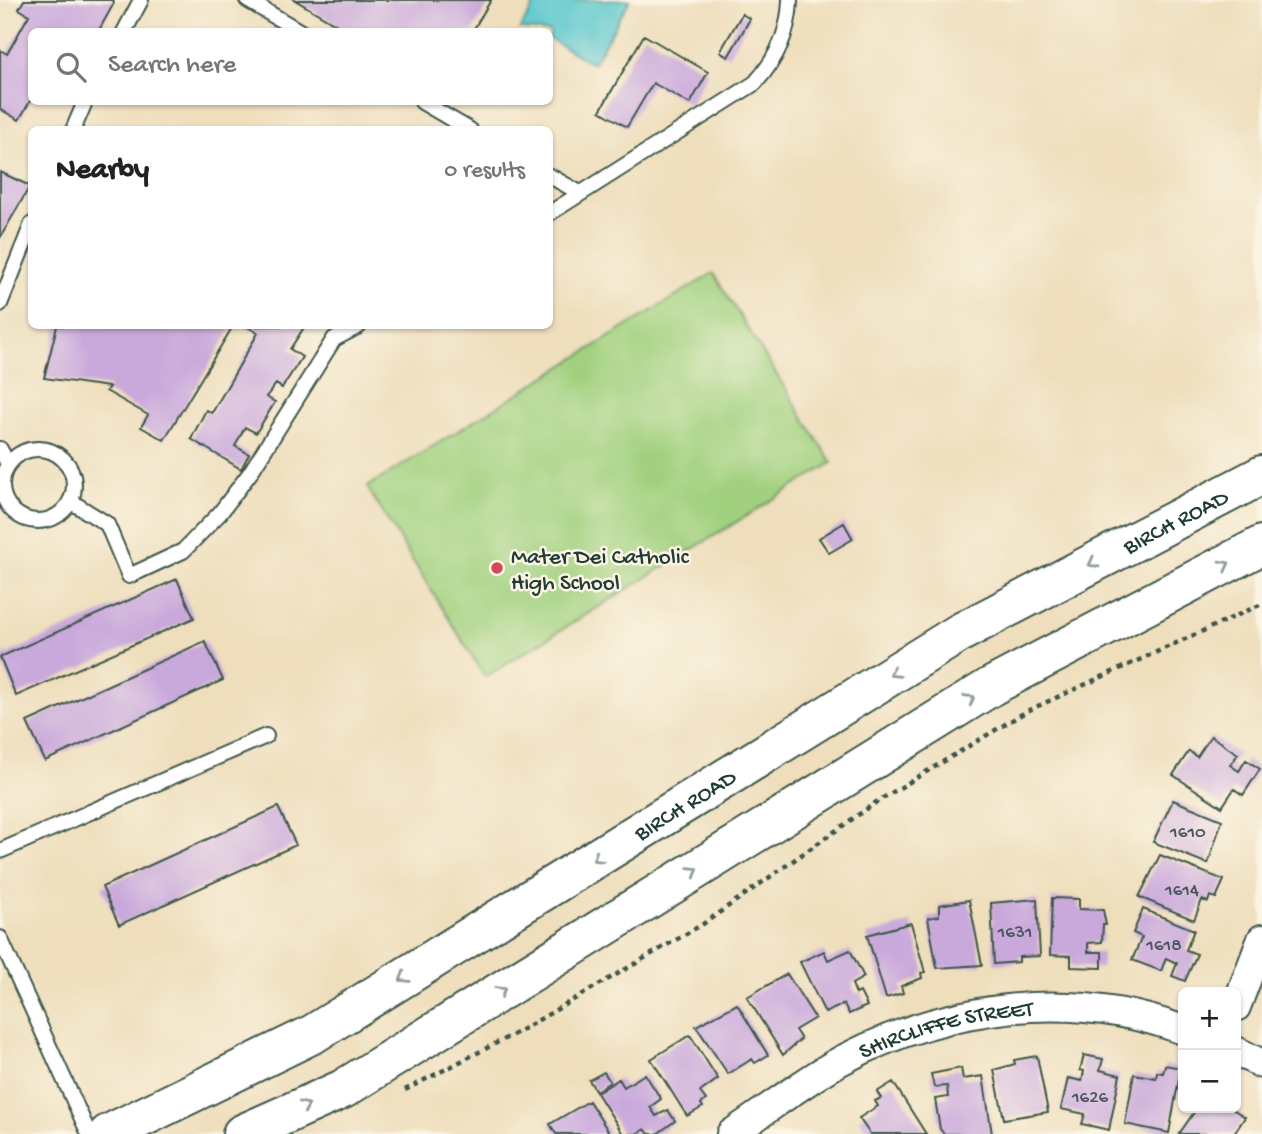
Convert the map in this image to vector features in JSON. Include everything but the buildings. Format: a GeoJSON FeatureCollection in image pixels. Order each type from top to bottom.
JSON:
{"type":"FeatureCollection","features":[{"type":"Feature","properties":{"kind":"main road","name":"BIRCH ROAD"},"geometry":{"type":"LineString","coordinates":[[108,1134],[313,1034],[961,632],[1262,475]]}},
{"type":"Feature","properties":{"kind":"main road"},"geometry":{"type":"LineString","coordinates":[[242,1134],[343,1090],[992,686],[1262,545]]}},
{"type":"Feature","properties":{"kind":"street"},"geometry":{"type":"LineString","coordinates":[[1241,994],[1262,939]]}},
{"type":"Feature","properties":{"kind":"street","name":"SHIRCLIFFE STREET"},"geometry":{"type":"LineString","coordinates":[[731,1134],[840,1062],[917,1027],[959,1016],[1025,1007],[1093,1008],[1157,1020],[1178,1028]]}},
{"type":"Feature","properties":{"kind":"street"},"geometry":{"type":"LineString","coordinates":[[1241,1054],[1262,1064]]}},
{"type":"Feature","properties":{"kind":"lane"},"geometry":{"type":"LineString","coordinates":[[126,28],[141,0]]}},
{"type":"Feature","properties":{"kind":"lane"},"geometry":{"type":"LineString","coordinates":[[247,0],[294,28]]}},
{"type":"Feature","properties":{"kind":"lane"},"geometry":{"type":"LineString","coordinates":[[553,211],[755,83],[769,68],[783,41],[790,0]]}},
{"type":"Feature","properties":{"kind":"lane"},"geometry":{"type":"LineString","coordinates":[[75,126],[84,105]]}},
{"type":"Feature","properties":{"kind":"lane"},"geometry":{"type":"LineString","coordinates":[[427,105],[463,126]]}},
{"type":"Feature","properties":{"kind":"lane"},"geometry":{"type":"LineString","coordinates":[[553,178],[580,193]]}},
{"type":"Feature","properties":{"kind":"lane"},"geometry":{"type":"LineString","coordinates":[[0,304],[28,234]]}},
{"type":"Feature","properties":{"kind":"lane"},"geometry":{"type":"LineString","coordinates":[[70,501],[107,524],[129,576],[183,551],[220,513],[250,473],[334,339],[353,329]]}},
{"type":"Feature","properties":{"kind":"lane"},"geometry":{"type":"LineString","coordinates":[[0,449],[8,464]]}},
{"type":"Feature","properties":{"kind":"lane"},"geometry":{"type":"LineString","coordinates":[[38,449],[61,457],[73,477],[70,501],[52,517],[41,521],[18,515],[10,508],[2,486],[8,464],[16,456],[38,449]]}},
{"type":"Feature","properties":{"kind":"lane"},"geometry":{"type":"LineString","coordinates":[[0,520],[10,508]]}},
{"type":"Feature","properties":{"kind":"lane"},"geometry":{"type":"LineString","coordinates":[[0,851],[266,736]]}},
{"type":"Feature","properties":{"kind":"lane"},"geometry":{"type":"LineString","coordinates":[[0,938],[89,1134]]}},
{"type":"Feature","properties":{"kind":"path"},"geometry":{"type":"LineString","coordinates":[[395,1095],[518,1032],[703,924],[878,801],[1027,711],[1262,604]]}},
{"type":"Feature","properties":{"kind":"green space"},"geometry":{"type":"Polygon","coordinates":[[[713,273],[832,463],[485,677],[367,487],[713,273]]]}},
{"type":"Feature","properties":{"kind":"water"},"geometry":{"type":"Polygon","coordinates":[[[537,0],[630,0],[593,64],[553,41],[553,28],[521,28],[537,0]]]}},
{"type":"Feature","properties":{"kind":"place","name":"Mater Dei Catholic High School"},"geometry":{"type":"Point","coordinates":[497,568]}}]}
